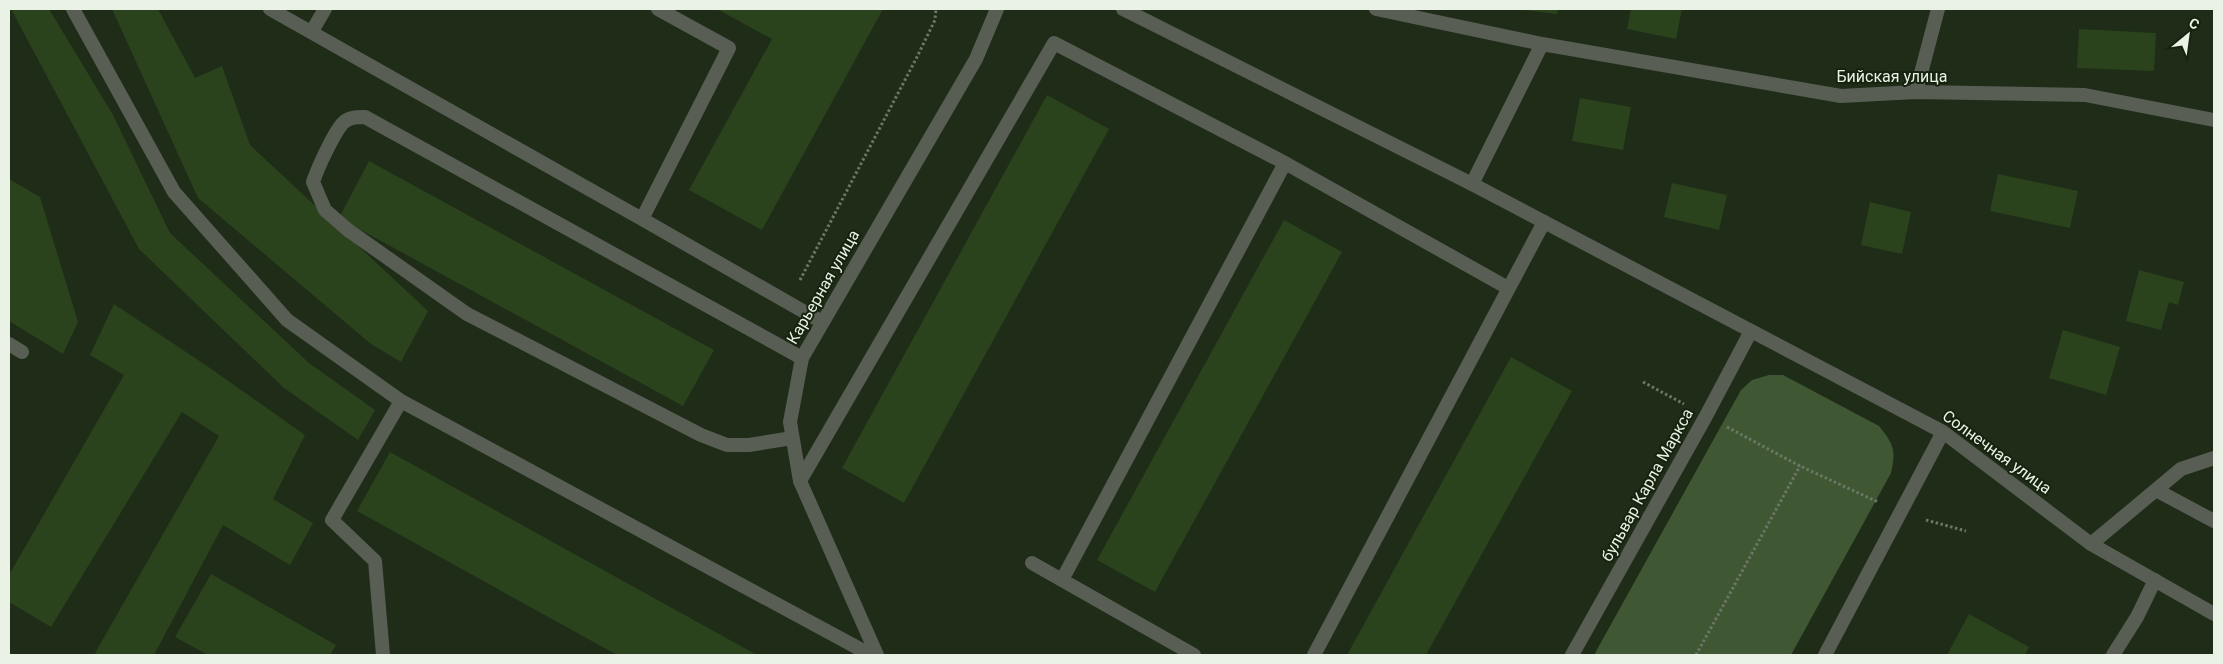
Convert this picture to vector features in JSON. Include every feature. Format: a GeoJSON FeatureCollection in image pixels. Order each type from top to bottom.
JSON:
{"type":"FeatureCollection","features":[{"type":"Feature","properties":{"kind":"street"},"geometry":{"type":"LineString","coordinates":[[73,9],[174,192],[287,320],[401,401],[871,655]]}},
{"type":"Feature","properties":{"kind":"street"},"geometry":{"type":"LineString","coordinates":[[270,9],[312,31],[822,322]]}},
{"type":"Feature","properties":{"kind":"street"},"geometry":{"type":"LineString","coordinates":[[312,31],[325,9]]}},
{"type":"Feature","properties":{"kind":"street"},"geometry":{"type":"LineString","coordinates":[[642,219],[729,48],[658,9]]}},
{"type":"Feature","properties":{"kind":"street","name":"Карьерная улица"},"geometry":{"type":"LineString","coordinates":[[877,655],[800,481],[790,422],[802,358],[976,59],[997,9]]}},
{"type":"Feature","properties":{"kind":"street","name":"Солнечная улица"},"geometry":{"type":"LineString","coordinates":[[1124,9],[1472,184],[1943,432],[2091,544],[2214,614]]}},
{"type":"Feature","properties":{"kind":"street","name":"Бийская улица"},"geometry":{"type":"LineString","coordinates":[[1376,9],[1542,44],[1841,96],[1916,92],[2085,95],[2214,120]]}},
{"type":"Feature","properties":{"kind":"street"},"geometry":{"type":"LineString","coordinates":[[1916,92],[1938,9]]}},
{"type":"Feature","properties":{"kind":"street"},"geometry":{"type":"LineString","coordinates":[[800,481],[1054,43],[1285,163],[1508,288]]}},
{"type":"Feature","properties":{"kind":"street"},"geometry":{"type":"LineString","coordinates":[[1472,184],[1542,44]]}},
{"type":"Feature","properties":{"kind":"street"},"geometry":{"type":"LineString","coordinates":[[792,438],[727,445],[701,435],[467,314],[348,230],[325,210],[313,182],[316,171],[343,123],[353,118],[365,117],[802,358]]}},
{"type":"Feature","properties":{"kind":"street"},"geometry":{"type":"LineString","coordinates":[[1062,580],[1285,163]]}},
{"type":"Feature","properties":{"kind":"street"},"geometry":{"type":"LineString","coordinates":[[1314,655],[1544,222]]}},
{"type":"Feature","properties":{"kind":"street","name":"бульвар Карла Маркса"},"geometry":{"type":"LineString","coordinates":[[1572,655],[1706,416],[1751,331]]}},
{"type":"Feature","properties":{"kind":"street"},"geometry":{"type":"LineString","coordinates":[[9,344],[22,352]]}},
{"type":"Feature","properties":{"kind":"street"},"geometry":{"type":"LineString","coordinates":[[383,655],[375,561],[332,520],[401,401]]}},
{"type":"Feature","properties":{"kind":"street"},"geometry":{"type":"LineString","coordinates":[[1824,655],[1943,432]]}},
{"type":"Feature","properties":{"kind":"street"},"geometry":{"type":"LineString","coordinates":[[2091,544],[2181,469],[2214,458]]}},
{"type":"Feature","properties":{"kind":"street"},"geometry":{"type":"LineString","coordinates":[[2156,490],[2214,521]]}},
{"type":"Feature","properties":{"kind":"street"},"geometry":{"type":"LineString","coordinates":[[1032,563],[1194,655]]}},
{"type":"Feature","properties":{"kind":"street"},"geometry":{"type":"LineString","coordinates":[[2113,655],[2136,617],[2155,580]]}},
{"type":"Feature","properties":{"kind":"path"},"geometry":{"type":"LineString","coordinates":[[788,303],[916,59],[935,20],[936,9]]}},
{"type":"Feature","properties":{"kind":"path"},"geometry":{"type":"LineString","coordinates":[[1643,382],[1800,466],[1901,512],[1966,531]]}},
{"type":"Feature","properties":{"kind":"path"},"geometry":{"type":"LineString","coordinates":[[1696,655],[1800,466]]}},
{"type":"Feature","properties":{"kind":"green space"},"geometry":{"type":"Polygon","coordinates":[[[1769,375],[1783,375],[1879,426],[1891,443],[1893,453],[1891,473],[1791,655],[1594,655],[1741,390],[1752,380],[1769,375]]]}},
{"type":"Feature","properties":{"kind":"building"},"geometry":{"type":"Polygon","coordinates":[[[11,9],[49,9],[113,115],[170,233],[309,363],[375,410],[358,440],[284,388],[139,249],[11,9]]]}},
{"type":"Feature","properties":{"kind":"building"},"geometry":{"type":"Polygon","coordinates":[[[112,9],[158,9],[195,78],[222,66],[250,145],[428,311],[401,362],[371,344],[198,198],[112,9]]]}},
{"type":"Feature","properties":{"kind":"building"},"geometry":{"type":"Polygon","coordinates":[[[717,9],[883,9],[762,230],[689,190],[772,39],[717,9]]]}},
{"type":"Feature","properties":{"kind":"building"},"geometry":{"type":"Polygon","coordinates":[[[1519,9],[1558,9],[1557,14],[1519,9]]]}},
{"type":"Feature","properties":{"kind":"building"},"geometry":{"type":"Polygon","coordinates":[[[1631,9],[1682,9],[1676,39],[1627,29],[1631,9]]]}},
{"type":"Feature","properties":{"kind":"building"},"geometry":{"type":"Polygon","coordinates":[[[2079,29],[2156,33],[2154,71],[2077,68],[2079,29]]]}},
{"type":"Feature","properties":{"kind":"building"},"geometry":{"type":"Polygon","coordinates":[[[1047,95],[1109,129],[904,503],[842,468],[1047,95]]]}},
{"type":"Feature","properties":{"kind":"building"},"geometry":{"type":"Polygon","coordinates":[[[1580,98],[1631,107],[1623,150],[1572,141],[1580,98]]]}},
{"type":"Feature","properties":{"kind":"building"},"geometry":{"type":"Polygon","coordinates":[[[369,161],[714,350],[683,406],[339,218],[369,161]]]}},
{"type":"Feature","properties":{"kind":"building"},"geometry":{"type":"Polygon","coordinates":[[[1998,174],[2078,191],[2070,228],[1990,211],[1998,174]]]}},
{"type":"Feature","properties":{"kind":"building"},"geometry":{"type":"Polygon","coordinates":[[[9,179],[40,197],[78,322],[63,354],[9,321],[9,179]]]}},
{"type":"Feature","properties":{"kind":"building"},"geometry":{"type":"Polygon","coordinates":[[[1672,183],[1727,195],[1719,230],[1664,217],[1672,183]]]}},
{"type":"Feature","properties":{"kind":"building"},"geometry":{"type":"Polygon","coordinates":[[[1870,202],[1911,212],[1902,254],[1861,245],[1870,202]]]}},
{"type":"Feature","properties":{"kind":"building"},"geometry":{"type":"Polygon","coordinates":[[[1284,220],[1342,252],[1155,592],[1097,560],[1284,220]]]}},
{"type":"Feature","properties":{"kind":"building"},"geometry":{"type":"Polygon","coordinates":[[[2139,270],[2184,282],[2178,305],[2169,302],[2161,330],[2126,321],[2139,270]]]}},
{"type":"Feature","properties":{"kind":"building"},"geometry":{"type":"Polygon","coordinates":[[[114,304],[305,435],[273,499],[313,523],[290,565],[223,525],[154,655],[99,655],[95,653],[219,436],[182,412],[51,627],[9,602],[9,575],[124,375],[90,355],[114,304]]]}},
{"type":"Feature","properties":{"kind":"building"},"geometry":{"type":"Polygon","coordinates":[[[2063,330],[2120,347],[2106,395],[2049,378],[2063,330]]]}},
{"type":"Feature","properties":{"kind":"building"},"geometry":{"type":"Polygon","coordinates":[[[1511,357],[1572,391],[1426,655],[1347,655],[1511,357]]]}},
{"type":"Feature","properties":{"kind":"building"},"geometry":{"type":"Polygon","coordinates":[[[390,452],[757,655],[617,655],[357,511],[390,452]]]}},
{"type":"Feature","properties":{"kind":"building"},"geometry":{"type":"Polygon","coordinates":[[[211,574],[336,645],[330,655],[208,655],[175,637],[211,574]]]}},
{"type":"Feature","properties":{"kind":"building"},"geometry":{"type":"Polygon","coordinates":[[[1969,614],[2029,647],[2025,655],[1947,655],[1969,614]]]}}]}
